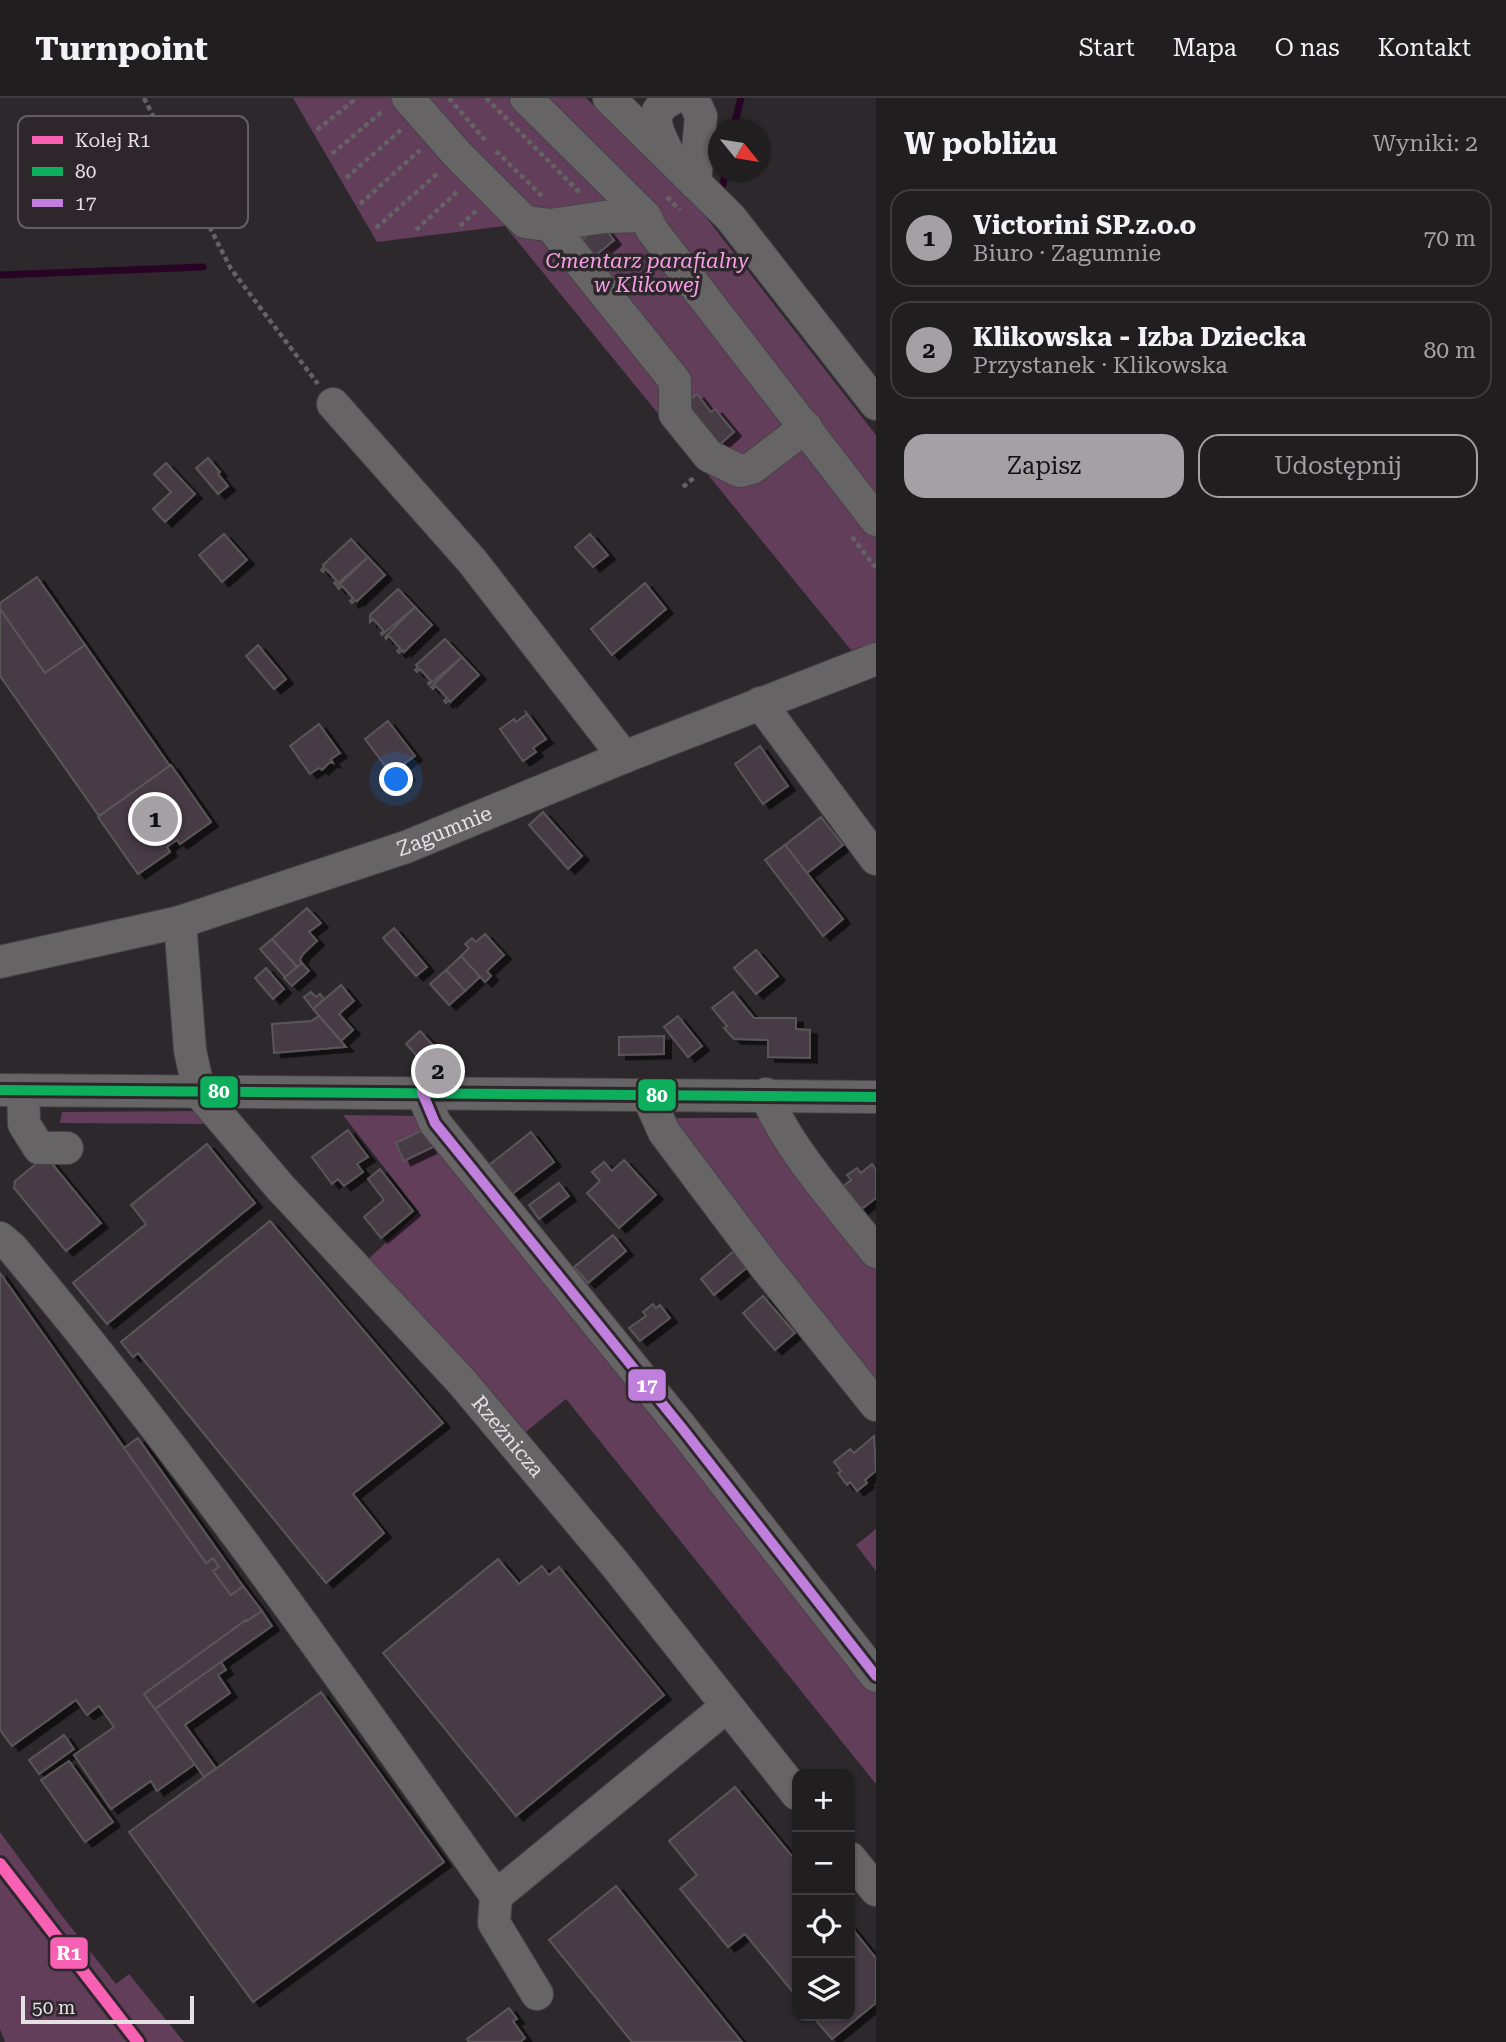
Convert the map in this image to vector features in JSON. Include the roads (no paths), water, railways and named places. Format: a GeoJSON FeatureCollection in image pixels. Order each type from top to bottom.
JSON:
{"type":"FeatureCollection","features":[{"type":"Feature","properties":{"kind":"street"},"geometry":{"type":"LineString","coordinates":[[526,98],[645,216],[652,230],[876,520]]}},
{"type":"Feature","properties":{"kind":"street"},"geometry":{"type":"LineString","coordinates":[[609,98],[730,217],[876,404]]}},
{"type":"Feature","properties":{"kind":"street"},"geometry":{"type":"LineString","coordinates":[[672,160],[655,123],[656,114],[673,100],[694,101],[701,116],[695,183]]}},
{"type":"Feature","properties":{"kind":"street"},"geometry":{"type":"LineString","coordinates":[[432,130],[525,222],[559,224],[604,217],[645,216]]}},
{"type":"Feature","properties":{"kind":"street"},"geometry":{"type":"LineString","coordinates":[[559,224],[675,381],[675,414],[709,456],[740,471],[752,468],[806,427]]}},
{"type":"Feature","properties":{"kind":"street"},"geometry":{"type":"LineString","coordinates":[[333,404],[472,561],[624,757]]}},
{"type":"Feature","properties":{"kind":"street","name":"Zagumnie"},"geometry":{"type":"LineString","coordinates":[[1,960],[180,922],[406,847],[624,757],[876,659]]}},
{"type":"Feature","properties":{"kind":"street"},"geometry":{"type":"LineString","coordinates":[[760,703],[876,859]]}},
{"type":"Feature","properties":{"kind":"street"},"geometry":{"type":"LineString","coordinates":[[180,922],[190,1050],[199,1092]]}},
{"type":"Feature","properties":{"kind":"street"},"geometry":{"type":"LineString","coordinates":[[67,1148],[39,1148],[23,1124],[12,1090],[766,1094],[876,1097]]}},
{"type":"Feature","properties":{"kind":"street","name":"Rzeźnicza"},"geometry":{"type":"LineString","coordinates":[[199,1092],[280,1187],[463,1382],[615,1564],[792,1788]]}},
{"type":"Feature","properties":{"kind":"street"},"geometry":{"type":"LineString","coordinates":[[422,1092],[435,1123],[682,1427],[876,1676]]}},
{"type":"Feature","properties":{"kind":"street"},"geometry":{"type":"LineString","coordinates":[[647,1094],[664,1132],[764,1265],[876,1405]]}},
{"type":"Feature","properties":{"kind":"street"},"geometry":{"type":"LineString","coordinates":[[766,1094],[772,1113],[876,1252]]}},
{"type":"Feature","properties":{"kind":"street"},"geometry":{"type":"LineString","coordinates":[[0,1238],[12,1248],[78,1327],[246,1544],[496,1896],[494,1923],[537,1994]]}},
{"type":"Feature","properties":{"kind":"street"},"geometry":{"type":"LineString","coordinates":[[496,1896],[726,1707]]}},
{"type":"Feature","properties":{"kind":"street"},"geometry":{"type":"LineString","coordinates":[[855,1864],[876,1890]]}},
{"type":"Feature","properties":{"kind":"waterway"},"geometry":{"type":"LineString","coordinates":[[736,119],[741,98]]}},
{"type":"Feature","properties":{"kind":"waterway"},"geometry":{"type":"LineString","coordinates":[[0,275],[203,267]]}},
{"type":"Feature","properties":{"kind":"rail line","name":"R1"},"geometry":{"type":"LineString","coordinates":[[0,1864],[138,2042]]}},
{"type":"Feature","properties":{"kind":"place","name":"Victorini SP.z.o.o"},"geometry":{"type":"Point","coordinates":[155,819]}},
{"type":"Feature","properties":{"kind":"place","name":"Klikowska - Izba Dziecka"},"geometry":{"type":"Point","coordinates":[438,1071]}},
{"type":"Feature","properties":{"kind":"park label","name":"Cmentarz parafialny w Klikowej"},"geometry":{"type":"Point","coordinates":[647,273]}}]}
